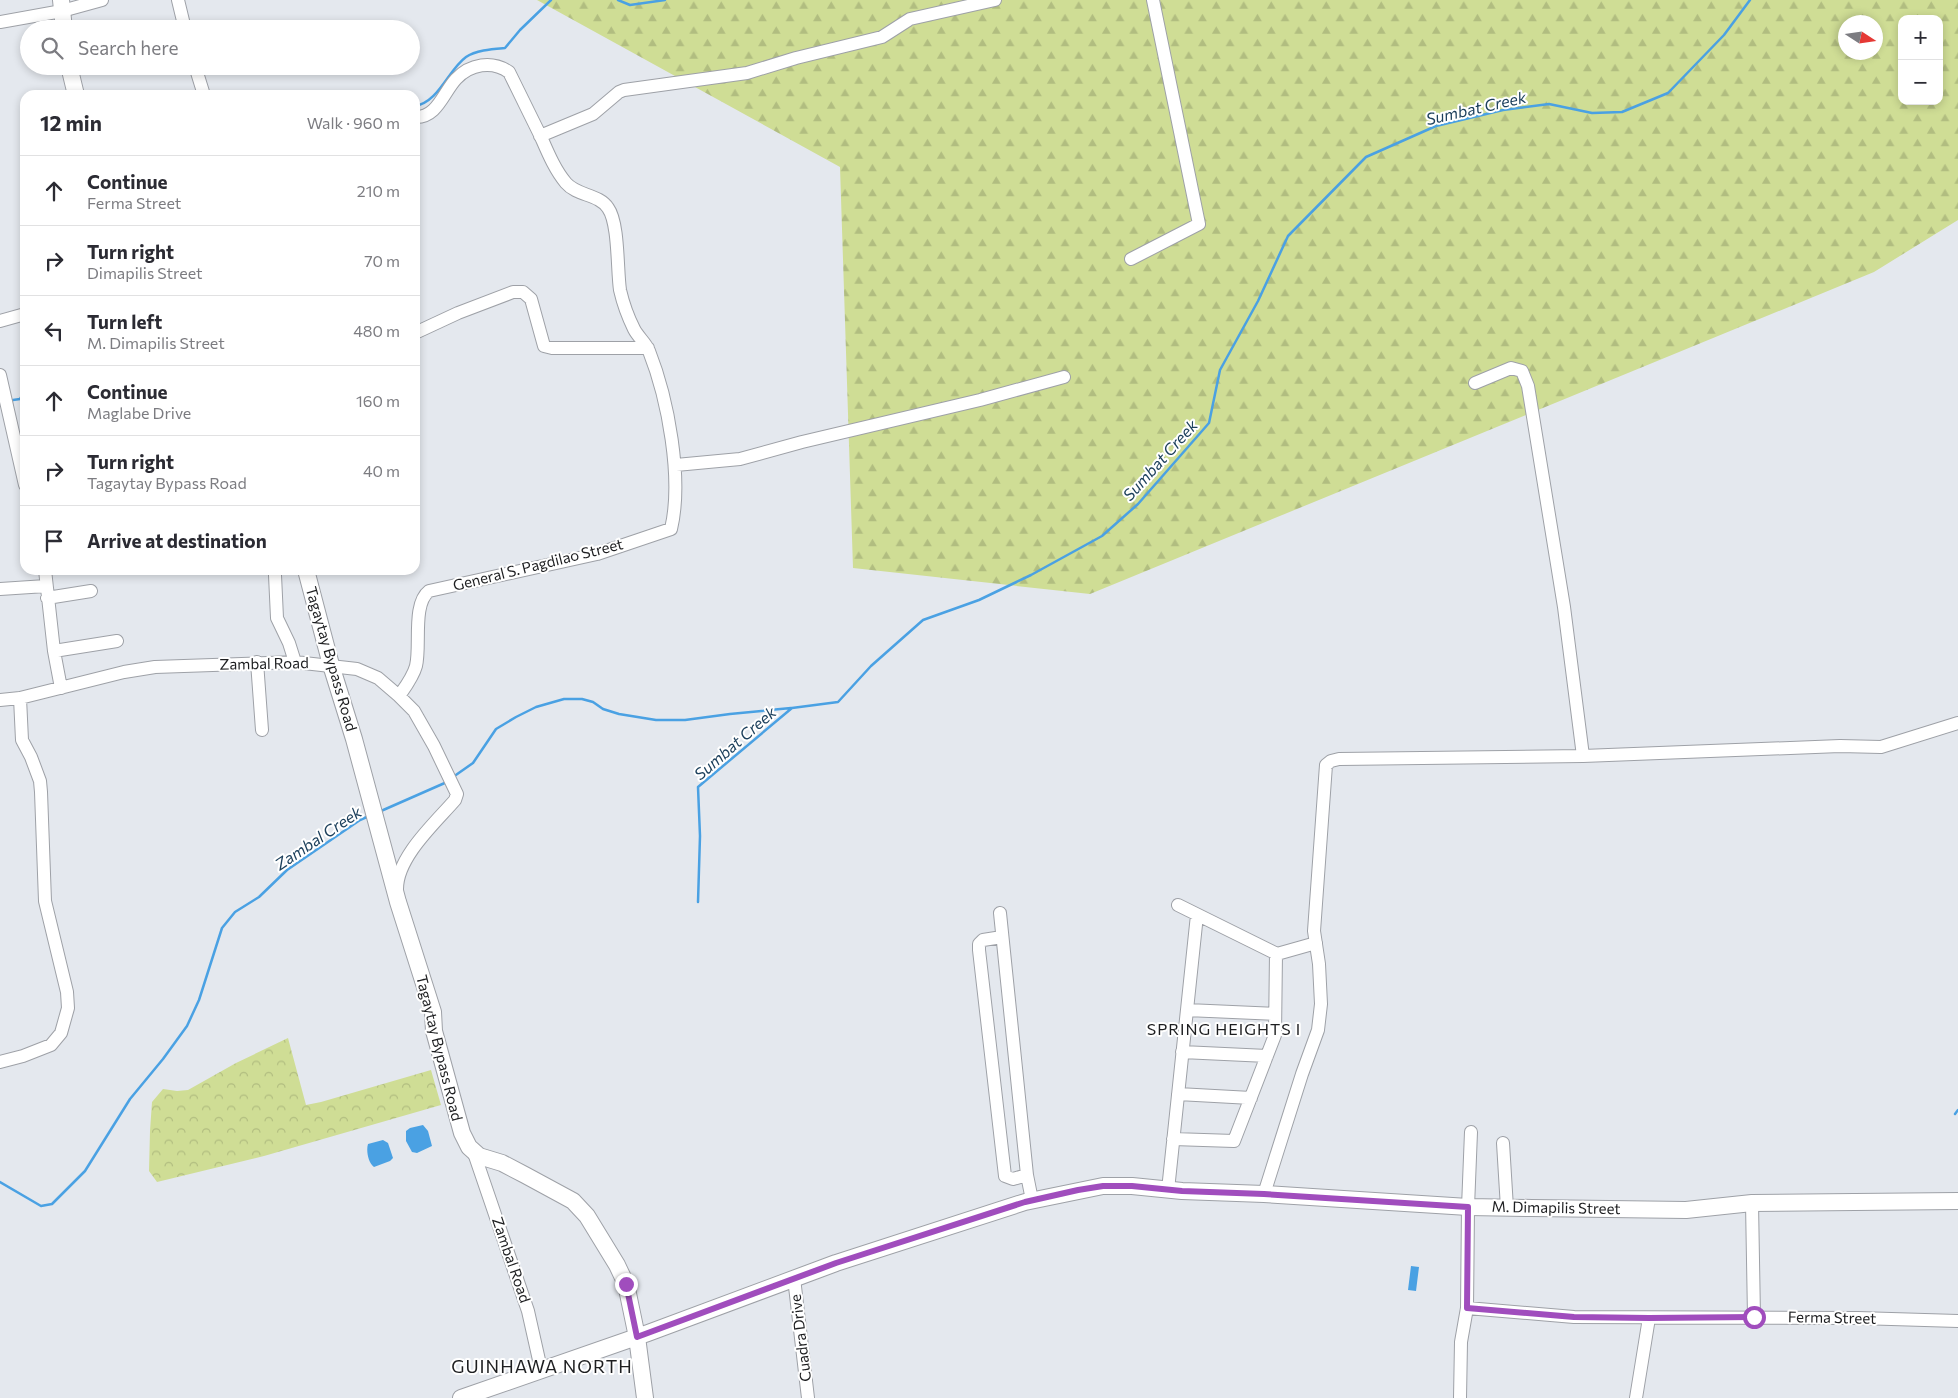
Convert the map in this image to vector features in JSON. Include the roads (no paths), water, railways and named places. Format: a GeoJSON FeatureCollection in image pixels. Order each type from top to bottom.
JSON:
{"type":"FeatureCollection","features":[{"type":"Feature","properties":{"kind":"main road"},"geometry":{"type":"LineString","coordinates":[[61,5],[63,20]]}},
{"type":"Feature","properties":{"kind":"main road"},"geometry":{"type":"LineString","coordinates":[[71,75],[75,90]]}},
{"type":"Feature","properties":{"kind":"main road","name":"Tagaytay Bypass Road"},"geometry":{"type":"LineString","coordinates":[[307,575],[398,902],[433,1012],[434,1031],[462,1134],[474,1153]]}},
{"type":"Feature","properties":{"kind":"main road"},"geometry":{"type":"LineString","coordinates":[[474,1153],[483,1158],[502,1163],[580,1207],[602,1240],[623,1278],[630,1298],[645,1398]]}},
{"type":"Feature","properties":{"kind":"main road","name":"M. Dimapilis Street"},"geometry":{"type":"LineString","coordinates":[[461,1398],[540,1369],[637,1337],[836,1263],[1032,1200],[1103,1186],[1132,1186],[1168,1190],[1507,1208],[1686,1210],[1752,1203],[1958,1201]]}},
{"type":"Feature","properties":{"kind":"street"},"geometry":{"type":"LineString","coordinates":[[0,22],[61,5],[102,0]]}},
{"type":"Feature","properties":{"kind":"street"},"geometry":{"type":"LineString","coordinates":[[178,0],[183,20]]}},
{"type":"Feature","properties":{"kind":"street"},"geometry":{"type":"LineString","coordinates":[[540,136],[593,114],[624,90],[746,73],[796,58],[882,37],[910,19],[995,0]]}},
{"type":"Feature","properties":{"kind":"street"},"geometry":{"type":"LineString","coordinates":[[1130,259],[1200,224],[1153,0]]}},
{"type":"Feature","properties":{"kind":"street","name":"General S. Pagdilao Street"},"geometry":{"type":"LineString","coordinates":[[399,696],[416,667],[420,608],[425,594],[429,591],[597,554],[672,529],[675,516],[676,466],[657,372],[648,348],[634,329],[625,307],[620,289],[610,211],[600,201],[569,186],[554,166],[509,72],[502,67],[479,65],[466,71],[456,79],[437,107],[426,116],[420,117]]}},
{"type":"Feature","properties":{"kind":"street"},"geometry":{"type":"LineString","coordinates":[[198,75],[202,90]]}},
{"type":"Feature","properties":{"kind":"street"},"geometry":{"type":"LineString","coordinates":[[420,331],[458,313],[513,292],[523,292],[531,300],[544,346],[559,348],[648,348]]}},
{"type":"Feature","properties":{"kind":"street"},"geometry":{"type":"LineString","coordinates":[[0,321],[20,315]]}},
{"type":"Feature","properties":{"kind":"street"},"geometry":{"type":"LineString","coordinates":[[1475,384],[1511,368],[1517,368],[1522,371],[1528,386],[1564,607],[1583,756]]}},
{"type":"Feature","properties":{"kind":"street"},"geometry":{"type":"LineString","coordinates":[[0,375],[20,461]]}},
{"type":"Feature","properties":{"kind":"street"},"geometry":{"type":"LineString","coordinates":[[676,466],[740,459],[802,442],[980,400],[1064,377]]}},
{"type":"Feature","properties":{"kind":"street"},"geometry":{"type":"LineString","coordinates":[[45,575],[54,651],[61,688]]}},
{"type":"Feature","properties":{"kind":"street"},"geometry":{"type":"LineString","coordinates":[[275,575],[277,618],[289,643],[295,662]]}},
{"type":"Feature","properties":{"kind":"street"},"geometry":{"type":"LineString","coordinates":[[0,589],[46,592],[91,591]]}},
{"type":"Feature","properties":{"kind":"street"},"geometry":{"type":"LineString","coordinates":[[54,651],[118,641]]}},
{"type":"Feature","properties":{"kind":"street"},"geometry":{"type":"LineString","coordinates":[[258,662],[262,730]]}},
{"type":"Feature","properties":{"kind":"street","name":"Zambal Road"},"geometry":{"type":"LineString","coordinates":[[0,700],[20,698],[124,672],[155,667],[295,662],[331,665],[357,669],[368,673],[399,696],[418,718],[457,792],[456,798],[417,844],[400,870],[397,888],[398,902]]}},
{"type":"Feature","properties":{"kind":"street"},"geometry":{"type":"LineString","coordinates":[[0,1062],[23,1056],[51,1044],[60,1032],[68,1008],[67,992],[44,902],[40,786],[31,757],[22,740],[20,698]]}},
{"type":"Feature","properties":{"kind":"street"},"geometry":{"type":"LineString","coordinates":[[1264,1194],[1318,1030],[1321,1004],[1319,964],[1314,931],[1315,896],[1326,765],[1331,761],[1339,759],[1583,756],[1830,746],[1881,747],[1958,723]]}},
{"type":"Feature","properties":{"kind":"street"},"geometry":{"type":"LineString","coordinates":[[1178,905],[1276,953],[1316,943]]}},
{"type":"Feature","properties":{"kind":"street"},"geometry":{"type":"LineString","coordinates":[[1000,913],[1027,1175],[1032,1200]]}},
{"type":"Feature","properties":{"kind":"street"},"geometry":{"type":"LineString","coordinates":[[1168,1190],[1197,915]]}},
{"type":"Feature","properties":{"kind":"street"},"geometry":{"type":"LineString","coordinates":[[1002,937],[983,940],[979,944],[979,950],[1005,1176],[1013,1179],[1027,1175]]}},
{"type":"Feature","properties":{"kind":"street"},"geometry":{"type":"LineString","coordinates":[[1173,1139],[1234,1142],[1275,1036],[1276,953]]}},
{"type":"Feature","properties":{"kind":"street"},"geometry":{"type":"LineString","coordinates":[[1187,1010],[1275,1014]]}},
{"type":"Feature","properties":{"kind":"street"},"geometry":{"type":"LineString","coordinates":[[1182,1052],[1267,1056]]}},
{"type":"Feature","properties":{"kind":"street"},"geometry":{"type":"LineString","coordinates":[[991,1058],[1014,1055]]}},
{"type":"Feature","properties":{"kind":"street"},"geometry":{"type":"LineString","coordinates":[[1178,1094],[1251,1098]]}},
{"type":"Feature","properties":{"kind":"street"},"geometry":{"type":"LineString","coordinates":[[1460,1398],[1461,1342],[1467,1308],[1471,1132]]}},
{"type":"Feature","properties":{"kind":"street"},"geometry":{"type":"LineString","coordinates":[[1503,1143],[1507,1208]]}},
{"type":"Feature","properties":{"kind":"street","name":"Zambal Road"},"geometry":{"type":"LineString","coordinates":[[474,1153],[528,1311],[540,1369]]}},
{"type":"Feature","properties":{"kind":"street"},"geometry":{"type":"LineString","coordinates":[[1752,1203],[1754,1317]]}},
{"type":"Feature","properties":{"kind":"street","name":"Cuadra Drive"},"geometry":{"type":"LineString","coordinates":[[794,1278],[808,1398]]}},
{"type":"Feature","properties":{"kind":"street","name":"Ferma Street"},"geometry":{"type":"LineString","coordinates":[[1467,1308],[1574,1317],[1754,1317],[1958,1321]]}},
{"type":"Feature","properties":{"kind":"street"},"geometry":{"type":"LineString","coordinates":[[1636,1398],[1649,1318]]}},
{"type":"Feature","properties":{"kind":"water"},"geometry":{"type":"Polygon","coordinates":[[[423,1125],[428,1131],[432,1146],[417,1153],[412,1152],[406,1141],[406,1131],[423,1125]]]}},
{"type":"Feature","properties":{"kind":"water"},"geometry":{"type":"Polygon","coordinates":[[[383,1140],[388,1143],[393,1158],[374,1167],[370,1163],[368,1156],[368,1144],[383,1140]]]}},
{"type":"Feature","properties":{"kind":"water"},"geometry":{"type":"Polygon","coordinates":[[[1411,1266],[1419,1267],[1416,1291],[1408,1290],[1411,1266]]]}},
{"type":"Feature","properties":{"kind":"waterway"},"geometry":{"type":"LineString","coordinates":[[420,104],[437,92],[466,57],[480,51],[505,48],[520,30],[551,0]]}},
{"type":"Feature","properties":{"kind":"waterway"},"geometry":{"type":"LineString","coordinates":[[618,0],[630,5],[665,0]]}},
{"type":"Feature","properties":{"kind":"waterway","name":"Sumbat Creek"},"geometry":{"type":"LineString","coordinates":[[698,902],[700,836],[698,787],[792,708],[838,702],[871,666],[923,620],[979,600],[1031,575],[1102,536],[1138,504],[1209,423],[1220,370],[1258,301],[1288,236],[1366,157],[1436,126],[1503,110],[1549,104],[1592,113],[1622,112],[1668,93],[1724,35],[1750,0]]}},
{"type":"Feature","properties":{"kind":"waterway"},"geometry":{"type":"LineString","coordinates":[[13,400],[20,399]]}},
{"type":"Feature","properties":{"kind":"waterway","name":"Zambal Creek"},"geometry":{"type":"LineString","coordinates":[[453,777],[473,763],[496,729],[536,707],[564,699],[582,699],[619,714],[656,720],[685,720],[791,708]]}},
{"type":"Feature","properties":{"kind":"waterway","name":"Zambal Creek"},"geometry":{"type":"LineString","coordinates":[[381,811],[447,782]]}},
{"type":"Feature","properties":{"kind":"waterway","name":"Zambal Creek"},"geometry":{"type":"LineString","coordinates":[[0,1182],[41,1206],[52,1204],[85,1171],[130,1099],[187,1026],[199,1000],[222,928],[235,912],[259,897],[287,870],[360,820],[369,816]]}},
{"type":"Feature","properties":{"kind":"waterway"},"geometry":{"type":"LineString","coordinates":[[1955,1114],[1958,1110]]}},
{"type":"Feature","properties":{"kind":"district","name":"SPRING HEIGHTS I"},"geometry":{"type":"Point","coordinates":[1224,1029]}},
{"type":"Feature","properties":{"kind":"district","name":"GUINHAWA NORTH"},"geometry":{"type":"Point","coordinates":[542,1367]}}]}
